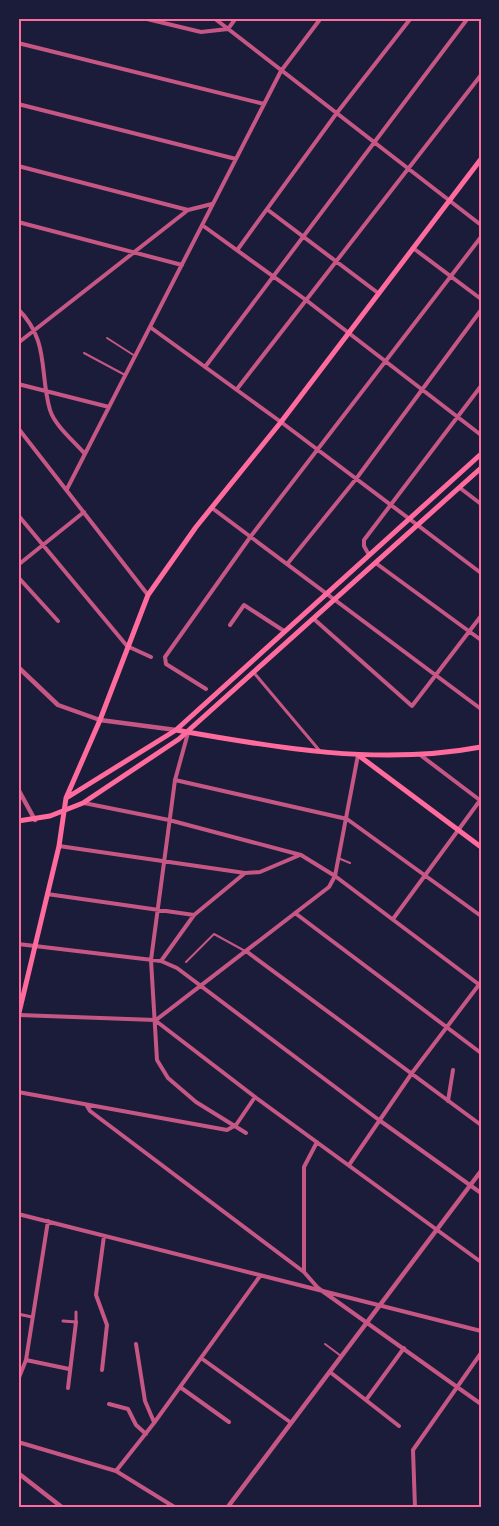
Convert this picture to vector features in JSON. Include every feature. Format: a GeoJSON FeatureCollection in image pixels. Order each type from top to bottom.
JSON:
{"type":"FeatureCollection","features":[{"type":"Feature","properties":{"kind":"main road"},"geometry":{"type":"LineString","coordinates":[[18,1016],[59,846],[62,812],[66,798],[100,720],[148,595],[212,508],[281,422],[481,159]]}},
{"type":"Feature","properties":{"kind":"main road"},"geometry":{"type":"LineString","coordinates":[[66,798],[176,730],[481,454]]}},
{"type":"Feature","properties":{"kind":"main road"},"geometry":{"type":"LineString","coordinates":[[18,821],[35,820],[83,803],[188,732],[419,527],[481,468]]}},
{"type":"Feature","properties":{"kind":"main road"},"geometry":{"type":"LineString","coordinates":[[176,730],[321,752],[358,755],[454,752],[481,747]]}},
{"type":"Feature","properties":{"kind":"main road"},"geometry":{"type":"LineString","coordinates":[[358,755],[481,847]]}},
{"type":"Feature","properties":{"kind":"street"},"geometry":{"type":"LineString","coordinates":[[144,18],[201,32],[228,29],[236,18]]}},
{"type":"Feature","properties":{"kind":"street"},"geometry":{"type":"LineString","coordinates":[[214,18],[481,225]]}},
{"type":"Feature","properties":{"kind":"street"},"geometry":{"type":"LineString","coordinates":[[67,489],[281,71],[321,18]]}},
{"type":"Feature","properties":{"kind":"street"},"geometry":{"type":"LineString","coordinates":[[238,249],[336,114],[411,18]]}},
{"type":"Feature","properties":{"kind":"street"},"geometry":{"type":"LineString","coordinates":[[205,367],[372,142],[468,18]]}},
{"type":"Feature","properties":{"kind":"street"},"geometry":{"type":"LineString","coordinates":[[18,44],[264,104]]}},
{"type":"Feature","properties":{"kind":"street"},"geometry":{"type":"LineString","coordinates":[[237,389],[335,259],[481,75]]}},
{"type":"Feature","properties":{"kind":"street"},"geometry":{"type":"LineString","coordinates":[[18,104],[236,159]]}},
{"type":"Feature","properties":{"kind":"street"},"geometry":{"type":"LineString","coordinates":[[18,166],[188,210]]}},
{"type":"Feature","properties":{"kind":"street"},"geometry":{"type":"LineString","coordinates":[[18,343],[188,210],[212,204]]}},
{"type":"Feature","properties":{"kind":"street"},"geometry":{"type":"LineString","coordinates":[[268,210],[378,293]]}},
{"type":"Feature","properties":{"kind":"street"},"geometry":{"type":"LineString","coordinates":[[18,222],[182,265]]}},
{"type":"Feature","properties":{"kind":"street"},"geometry":{"type":"LineString","coordinates":[[202,225],[306,300],[481,435]]}},
{"type":"Feature","properties":{"kind":"street"},"geometry":{"type":"LineString","coordinates":[[206,689],[180,675],[164,660],[251,536],[481,237]]}},
{"type":"Feature","properties":{"kind":"street"},"geometry":{"type":"LineString","coordinates":[[413,248],[481,299]]}},
{"type":"Feature","properties":{"kind":"street"},"geometry":{"type":"LineString","coordinates":[[18,309],[35,330],[40,342],[47,390],[54,417],[85,454]]}},
{"type":"Feature","properties":{"kind":"street"},"geometry":{"type":"LineString","coordinates":[[288,563],[356,479],[481,310]]}},
{"type":"Feature","properties":{"kind":"street"},"geometry":{"type":"LineString","coordinates":[[150,327],[237,389],[481,573]]}},
{"type":"Feature","properties":{"kind":"street"},"geometry":{"type":"LineString","coordinates":[[18,384],[109,408]]}},
{"type":"Feature","properties":{"kind":"street"},"geometry":{"type":"LineString","coordinates":[[369,555],[364,546],[364,540],[481,386]]}},
{"type":"Feature","properties":{"kind":"street"},"geometry":{"type":"LineString","coordinates":[[18,428],[148,595]]}},
{"type":"Feature","properties":{"kind":"street"},"geometry":{"type":"LineString","coordinates":[[460,488],[481,504]]}},
{"type":"Feature","properties":{"kind":"street"},"geometry":{"type":"LineString","coordinates":[[212,508],[481,709]]}},
{"type":"Feature","properties":{"kind":"street"},"geometry":{"type":"LineString","coordinates":[[18,565],[84,512]]}},
{"type":"Feature","properties":{"kind":"street"},"geometry":{"type":"LineString","coordinates":[[18,515],[127,646],[151,657]]}},
{"type":"Feature","properties":{"kind":"street"},"geometry":{"type":"LineString","coordinates":[[377,564],[481,640]]}},
{"type":"Feature","properties":{"kind":"street"},"geometry":{"type":"LineString","coordinates":[[18,577],[58,621]]}},
{"type":"Feature","properties":{"kind":"street"},"geometry":{"type":"LineString","coordinates":[[230,626],[244,605],[284,631]]}},
{"type":"Feature","properties":{"kind":"street"},"geometry":{"type":"LineString","coordinates":[[315,620],[412,706],[481,616]]}},
{"type":"Feature","properties":{"kind":"street"},"geometry":{"type":"LineString","coordinates":[[18,667],[58,705],[100,720],[176,730]]}},
{"type":"Feature","properties":{"kind":"street"},"geometry":{"type":"LineString","coordinates":[[255,674],[321,752]]}},
{"type":"Feature","properties":{"kind":"street"},"geometry":{"type":"LineString","coordinates":[[188,732],[175,780],[151,960],[157,1060],[168,1078],[196,1101],[246,1133]]}},
{"type":"Feature","properties":{"kind":"street"},"geometry":{"type":"LineString","coordinates":[[393,919],[481,800],[418,753]]}},
{"type":"Feature","properties":{"kind":"street"},"geometry":{"type":"LineString","coordinates":[[155,1020],[329,887],[335,876],[339,858],[358,755]]}},
{"type":"Feature","properties":{"kind":"street"},"geometry":{"type":"LineString","coordinates":[[175,780],[347,819],[481,916]]}},
{"type":"Feature","properties":{"kind":"street"},"geometry":{"type":"LineString","coordinates":[[18,789],[35,820]]}},
{"type":"Feature","properties":{"kind":"street"},"geometry":{"type":"LineString","coordinates":[[83,803],[169,820],[301,855],[335,876],[480,984],[412,1073],[349,1165]]}},
{"type":"Feature","properties":{"kind":"street"},"geometry":{"type":"LineString","coordinates":[[59,846],[245,873],[260,872],[301,855]]}},
{"type":"Feature","properties":{"kind":"street"},"geometry":{"type":"LineString","coordinates":[[161,962],[194,915],[245,873]]}},
{"type":"Feature","properties":{"kind":"street"},"geometry":{"type":"LineString","coordinates":[[46,894],[194,915]]}},
{"type":"Feature","properties":{"kind":"street"},"geometry":{"type":"LineString","coordinates":[[295,913],[481,1053]]}},
{"type":"Feature","properties":{"kind":"street"},"geometry":{"type":"LineString","coordinates":[[18,944],[151,960],[177,968],[378,1120],[481,1193]]}},
{"type":"Feature","properties":{"kind":"street"},"geometry":{"type":"LineString","coordinates":[[246,951],[481,1125]]}},
{"type":"Feature","properties":{"kind":"street"},"geometry":{"type":"LineString","coordinates":[[18,1016],[155,1020],[255,1097],[481,1262]]}},
{"type":"Feature","properties":{"kind":"street"},"geometry":{"type":"LineString","coordinates":[[448,1101],[453,1070]]}},
{"type":"Feature","properties":{"kind":"street"},"geometry":{"type":"LineString","coordinates":[[18,1092],[227,1130],[236,1125],[255,1097]]}},
{"type":"Feature","properties":{"kind":"street"},"geometry":{"type":"LineString","coordinates":[[87,1106],[90,1111],[304,1272],[318,1288],[481,1404]]}},
{"type":"Feature","properties":{"kind":"street"},"geometry":{"type":"LineString","coordinates":[[304,1272],[304,1167],[317,1142]]}},
{"type":"Feature","properties":{"kind":"street"},"geometry":{"type":"LineString","coordinates":[[227,1508],[435,1228],[481,1171]]}},
{"type":"Feature","properties":{"kind":"street"},"geometry":{"type":"LineString","coordinates":[[18,1214],[481,1331]]}},
{"type":"Feature","properties":{"kind":"street"},"geometry":{"type":"LineString","coordinates":[[18,1380],[26,1360],[48,1221]]}},
{"type":"Feature","properties":{"kind":"street"},"geometry":{"type":"LineString","coordinates":[[102,1370],[107,1325],[96,1295],[104,1236]]}},
{"type":"Feature","properties":{"kind":"street"},"geometry":{"type":"LineString","coordinates":[[116,1471],[146,1434],[260,1276]]}},
{"type":"Feature","properties":{"kind":"street"},"geometry":{"type":"LineString","coordinates":[[68,1388],[76,1312]]}},
{"type":"Feature","properties":{"kind":"street"},"geometry":{"type":"LineString","coordinates":[[18,1314],[32,1317]]}},
{"type":"Feature","properties":{"kind":"street"},"geometry":{"type":"LineString","coordinates":[[63,1321],[76,1322]]}},
{"type":"Feature","properties":{"kind":"street"},"geometry":{"type":"LineString","coordinates":[[136,1344],[145,1401],[154,1423]]}},
{"type":"Feature","properties":{"kind":"street"},"geometry":{"type":"LineString","coordinates":[[366,1400],[404,1348]]}},
{"type":"Feature","properties":{"kind":"street"},"geometry":{"type":"LineString","coordinates":[[415,1508],[413,1450],[481,1353]]}},
{"type":"Feature","properties":{"kind":"street"},"geometry":{"type":"LineString","coordinates":[[201,1358],[290,1422]]}},
{"type":"Feature","properties":{"kind":"street"},"geometry":{"type":"LineString","coordinates":[[26,1360],[69,1369]]}},
{"type":"Feature","properties":{"kind":"street"},"geometry":{"type":"LineString","coordinates":[[330,1372],[399,1426]]}},
{"type":"Feature","properties":{"kind":"street"},"geometry":{"type":"LineString","coordinates":[[180,1387],[229,1422]]}},
{"type":"Feature","properties":{"kind":"street"},"geometry":{"type":"LineString","coordinates":[[109,1404],[128,1408],[136,1425],[146,1434]]}},
{"type":"Feature","properties":{"kind":"street"},"geometry":{"type":"LineString","coordinates":[[18,1442],[116,1471],[176,1508]]}},
{"type":"Feature","properties":{"kind":"street"},"geometry":{"type":"LineString","coordinates":[[18,1473],[63,1508]]}},
{"type":"Feature","properties":{"kind":"lane"},"geometry":{"type":"LineString","coordinates":[[107,338],[135,356]]}},
{"type":"Feature","properties":{"kind":"lane"},"geometry":{"type":"LineString","coordinates":[[84,353],[125,375]]}},
{"type":"Feature","properties":{"kind":"lane"},"geometry":{"type":"LineString","coordinates":[[339,858],[350,863]]}},
{"type":"Feature","properties":{"kind":"lane"},"geometry":{"type":"LineString","coordinates":[[186,962],[214,934],[246,951]]}},
{"type":"Feature","properties":{"kind":"lane"},"geometry":{"type":"LineString","coordinates":[[325,1344],[341,1356]]}}]}
